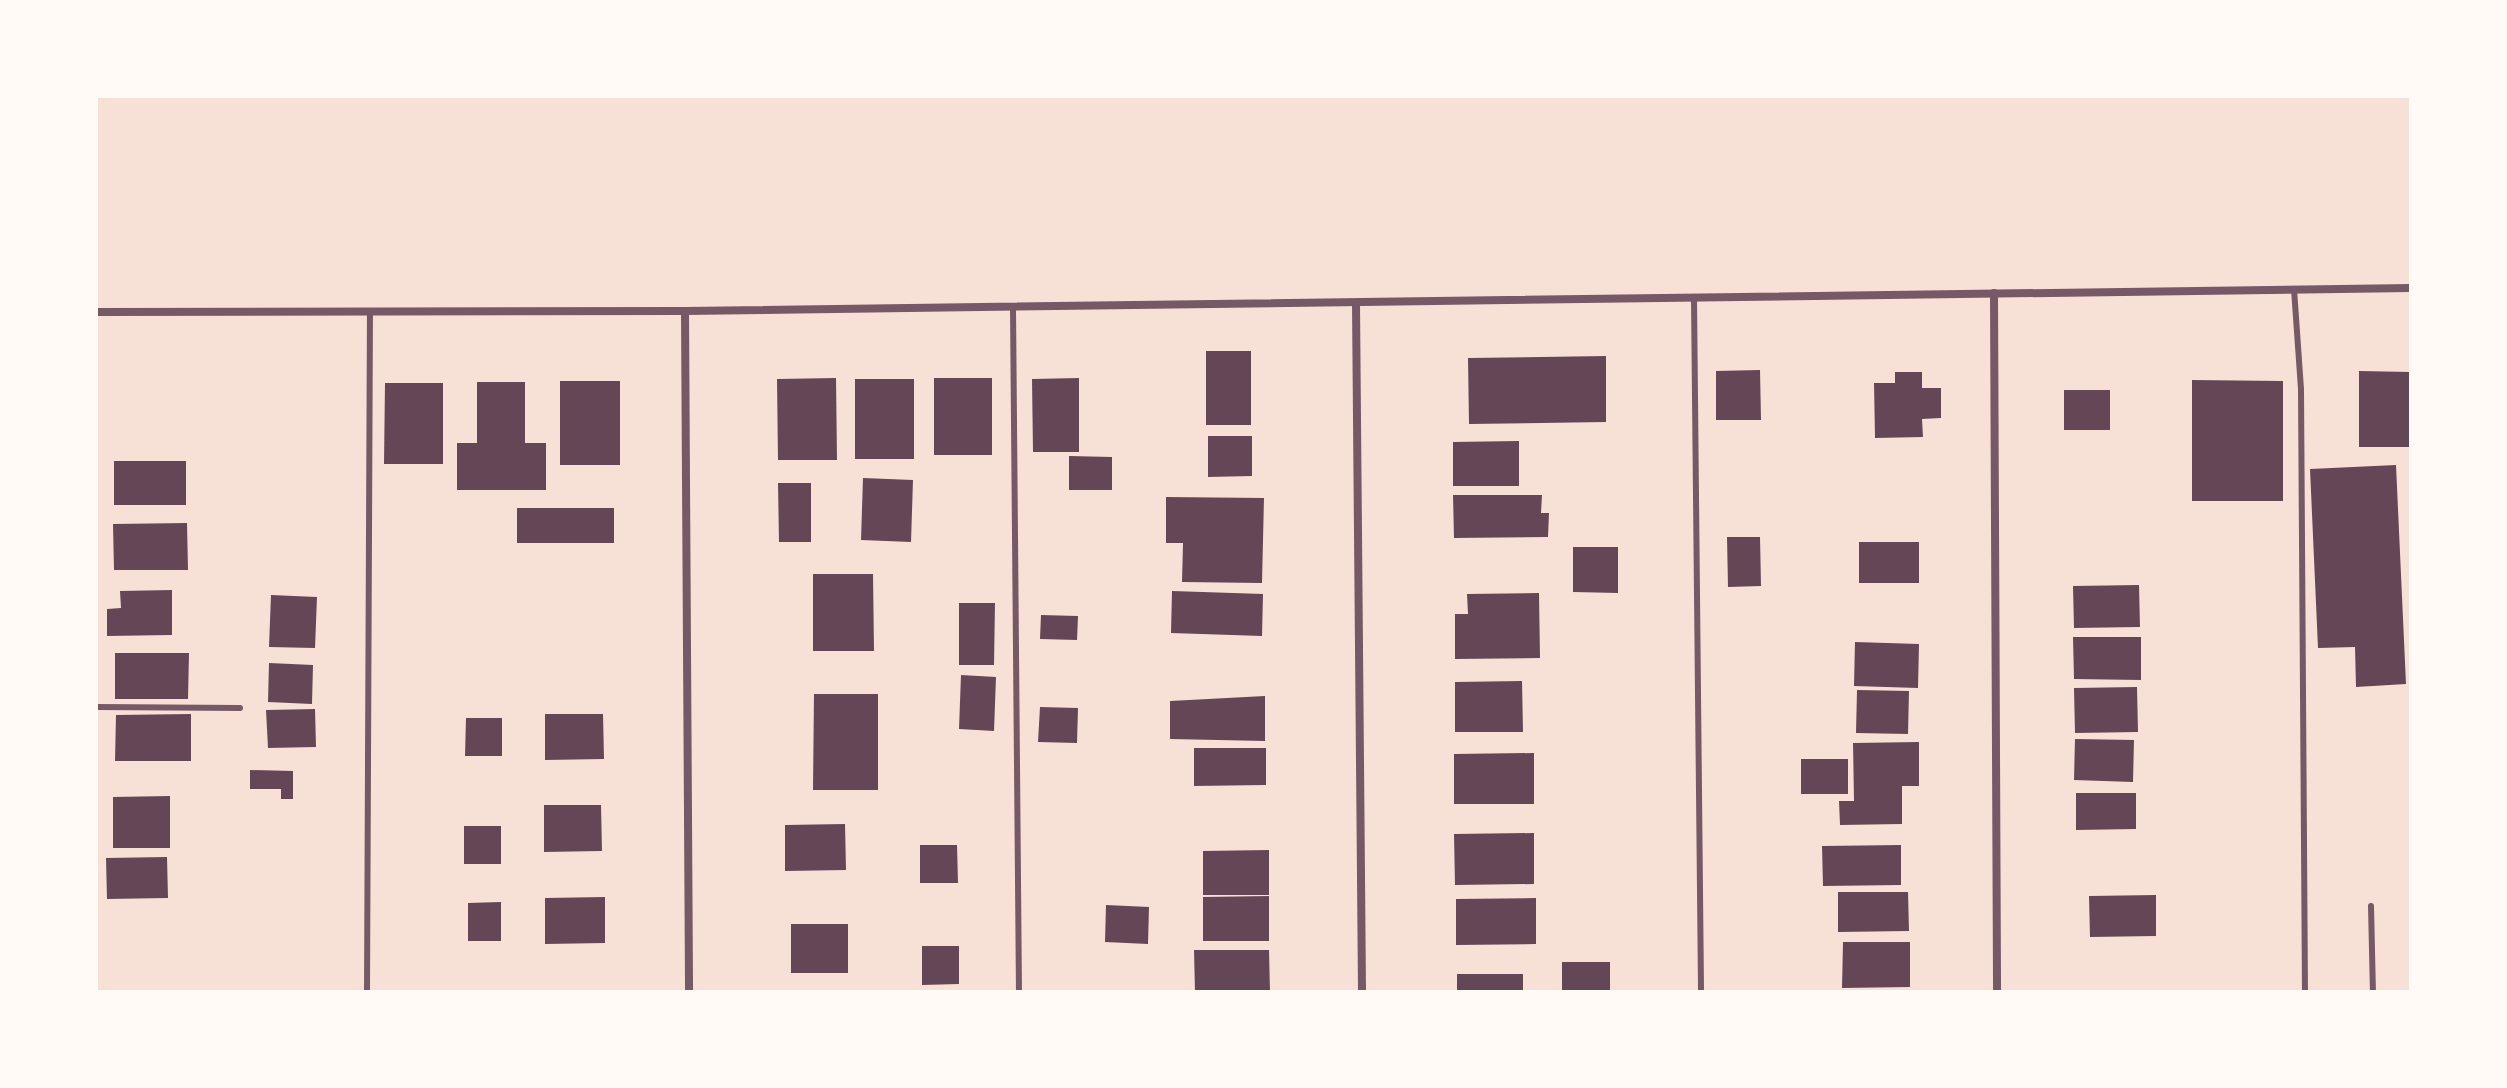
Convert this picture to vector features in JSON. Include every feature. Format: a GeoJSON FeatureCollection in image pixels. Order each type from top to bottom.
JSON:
{"type":"FeatureCollection","features":[{"type":"Feature","properties":{"kind":"street"},"geometry":{"type":"LineString","coordinates":[[96,312],[685,311],[2411,288]]}},
{"type":"Feature","properties":{"kind":"street"},"geometry":{"type":"LineString","coordinates":[[1994,293],[1997,992]]}},
{"type":"Feature","properties":{"kind":"street"},"geometry":{"type":"LineString","coordinates":[[1356,303],[1362,992]]}},
{"type":"Feature","properties":{"kind":"street"},"geometry":{"type":"LineString","coordinates":[[685,311],[689,992]]}},
{"type":"Feature","properties":{"kind":"lane"},"geometry":{"type":"LineString","coordinates":[[2294,289],[2301,390],[2305,992]]}},
{"type":"Feature","properties":{"kind":"lane"},"geometry":{"type":"LineString","coordinates":[[1694,298],[1701,992]]}},
{"type":"Feature","properties":{"kind":"lane"},"geometry":{"type":"LineString","coordinates":[[1013,307],[1019,992]]}},
{"type":"Feature","properties":{"kind":"lane"},"geometry":{"type":"LineString","coordinates":[[367,992],[370,311]]}},
{"type":"Feature","properties":{"kind":"lane"},"geometry":{"type":"LineString","coordinates":[[96,707],[240,708]]}},
{"type":"Feature","properties":{"kind":"lane"},"geometry":{"type":"LineString","coordinates":[[2371,906],[2373,992]]}},
{"type":"Feature","properties":{"kind":"building"},"geometry":{"type":"Polygon","coordinates":[[[1206,351],[1251,351],[1251,425],[1206,425],[1206,351]]]}},
{"type":"Feature","properties":{"kind":"building"},"geometry":{"type":"Polygon","coordinates":[[[1606,356],[1606,422],[1469,424],[1468,358],[1606,356]]]}},
{"type":"Feature","properties":{"kind":"building"},"geometry":{"type":"Polygon","coordinates":[[[1760,370],[1761,420],[1716,420],[1716,371],[1760,370]]]}},
{"type":"Feature","properties":{"kind":"building"},"geometry":{"type":"Polygon","coordinates":[[[2359,371],[2411,372],[2411,447],[2359,447],[2359,371]]]}},
{"type":"Feature","properties":{"kind":"building"},"geometry":{"type":"Polygon","coordinates":[[[1895,372],[1922,372],[1922,388],[1941,388],[1941,418],[1922,419],[1923,437],[1875,438],[1874,383],[1895,383],[1895,372]]]}},
{"type":"Feature","properties":{"kind":"building"},"geometry":{"type":"Polygon","coordinates":[[[836,378],[837,460],[778,460],[777,379],[836,378]]]}},
{"type":"Feature","properties":{"kind":"building"},"geometry":{"type":"Polygon","coordinates":[[[934,378],[992,378],[992,455],[934,455],[934,378]]]}},
{"type":"Feature","properties":{"kind":"building"},"geometry":{"type":"Polygon","coordinates":[[[1079,378],[1079,452],[1033,452],[1032,379],[1079,378]]]}},
{"type":"Feature","properties":{"kind":"building"},"geometry":{"type":"Polygon","coordinates":[[[855,379],[914,379],[914,459],[855,459],[855,379]]]}},
{"type":"Feature","properties":{"kind":"building"},"geometry":{"type":"Polygon","coordinates":[[[2192,380],[2283,381],[2283,501],[2192,501],[2192,380]]]}},
{"type":"Feature","properties":{"kind":"building"},"geometry":{"type":"Polygon","coordinates":[[[560,381],[620,381],[620,465],[560,465],[560,381]]]}},
{"type":"Feature","properties":{"kind":"building"},"geometry":{"type":"Polygon","coordinates":[[[477,382],[525,382],[525,443],[546,443],[546,490],[457,490],[457,443],[477,443],[477,382]]]}},
{"type":"Feature","properties":{"kind":"building"},"geometry":{"type":"Polygon","coordinates":[[[385,383],[443,383],[443,464],[384,464],[385,383]]]}},
{"type":"Feature","properties":{"kind":"building"},"geometry":{"type":"Polygon","coordinates":[[[2064,390],[2110,390],[2110,430],[2064,430],[2064,390]]]}},
{"type":"Feature","properties":{"kind":"building"},"geometry":{"type":"Polygon","coordinates":[[[1208,436],[1252,436],[1252,476],[1208,477],[1208,436]]]}},
{"type":"Feature","properties":{"kind":"building"},"geometry":{"type":"Polygon","coordinates":[[[1519,441],[1519,486],[1453,486],[1453,442],[1519,441]]]}},
{"type":"Feature","properties":{"kind":"building"},"geometry":{"type":"Polygon","coordinates":[[[1069,456],[1112,457],[1112,490],[1069,490],[1069,456]]]}},
{"type":"Feature","properties":{"kind":"building"},"geometry":{"type":"Polygon","coordinates":[[[114,461],[186,461],[186,505],[114,505],[114,461]]]}},
{"type":"Feature","properties":{"kind":"building"},"geometry":{"type":"Polygon","coordinates":[[[2396,465],[2406,684],[2356,687],[2355,647],[2318,648],[2310,469],[2396,465]]]}},
{"type":"Feature","properties":{"kind":"building"},"geometry":{"type":"Polygon","coordinates":[[[863,478],[913,480],[911,542],[861,540],[863,478]]]}},
{"type":"Feature","properties":{"kind":"building"},"geometry":{"type":"Polygon","coordinates":[[[778,483],[811,483],[811,542],[779,542],[778,483]]]}},
{"type":"Feature","properties":{"kind":"building"},"geometry":{"type":"Polygon","coordinates":[[[1453,495],[1542,495],[1541,513],[1549,513],[1548,537],[1454,538],[1453,495]]]}},
{"type":"Feature","properties":{"kind":"building"},"geometry":{"type":"Polygon","coordinates":[[[1166,497],[1264,498],[1262,583],[1182,582],[1183,543],[1166,543],[1166,497]]]}},
{"type":"Feature","properties":{"kind":"building"},"geometry":{"type":"Polygon","coordinates":[[[517,508],[614,508],[614,543],[517,543],[517,508]]]}},
{"type":"Feature","properties":{"kind":"building"},"geometry":{"type":"Polygon","coordinates":[[[187,523],[188,570],[114,570],[113,524],[187,523]]]}},
{"type":"Feature","properties":{"kind":"building"},"geometry":{"type":"Polygon","coordinates":[[[1727,537],[1760,537],[1761,586],[1728,587],[1727,537]]]}},
{"type":"Feature","properties":{"kind":"building"},"geometry":{"type":"Polygon","coordinates":[[[1859,542],[1919,542],[1919,583],[1859,583],[1859,542]]]}},
{"type":"Feature","properties":{"kind":"building"},"geometry":{"type":"Polygon","coordinates":[[[1573,547],[1618,547],[1618,593],[1573,592],[1573,547]]]}},
{"type":"Feature","properties":{"kind":"building"},"geometry":{"type":"Polygon","coordinates":[[[813,574],[873,574],[874,651],[813,651],[813,574]]]}},
{"type":"Feature","properties":{"kind":"building"},"geometry":{"type":"Polygon","coordinates":[[[2139,585],[2140,627],[2074,628],[2073,586],[2139,585]]]}},
{"type":"Feature","properties":{"kind":"building"},"geometry":{"type":"Polygon","coordinates":[[[172,590],[172,635],[107,636],[107,609],[121,608],[120,591],[172,590]]]}},
{"type":"Feature","properties":{"kind":"building"},"geometry":{"type":"Polygon","coordinates":[[[1172,591],[1263,594],[1262,636],[1171,633],[1172,591]]]}},
{"type":"Feature","properties":{"kind":"building"},"geometry":{"type":"Polygon","coordinates":[[[1539,593],[1540,658],[1455,659],[1455,614],[1468,614],[1467,594],[1539,593]]]}},
{"type":"Feature","properties":{"kind":"building"},"geometry":{"type":"Polygon","coordinates":[[[271,595],[317,597],[315,648],[269,647],[271,595]]]}},
{"type":"Feature","properties":{"kind":"building"},"geometry":{"type":"Polygon","coordinates":[[[959,603],[995,603],[994,665],[959,665],[959,603]]]}},
{"type":"Feature","properties":{"kind":"building"},"geometry":{"type":"Polygon","coordinates":[[[1041,615],[1078,616],[1077,640],[1040,639],[1041,615]]]}},
{"type":"Feature","properties":{"kind":"building"},"geometry":{"type":"Polygon","coordinates":[[[2073,637],[2141,637],[2141,680],[2074,679],[2073,637]]]}},
{"type":"Feature","properties":{"kind":"building"},"geometry":{"type":"Polygon","coordinates":[[[1855,642],[1919,644],[1918,688],[1854,686],[1855,642]]]}},
{"type":"Feature","properties":{"kind":"building"},"geometry":{"type":"Polygon","coordinates":[[[115,653],[189,653],[188,699],[115,699],[115,653]]]}},
{"type":"Feature","properties":{"kind":"building"},"geometry":{"type":"Polygon","coordinates":[[[269,663],[313,665],[312,704],[268,702],[269,663]]]}},
{"type":"Feature","properties":{"kind":"building"},"geometry":{"type":"Polygon","coordinates":[[[961,675],[996,677],[994,731],[959,729],[961,675]]]}},
{"type":"Feature","properties":{"kind":"building"},"geometry":{"type":"Polygon","coordinates":[[[1522,681],[1523,732],[1455,732],[1455,682],[1522,681]]]}},
{"type":"Feature","properties":{"kind":"building"},"geometry":{"type":"Polygon","coordinates":[[[2137,687],[2138,732],[2075,733],[2074,688],[2137,687]]]}},
{"type":"Feature","properties":{"kind":"building"},"geometry":{"type":"Polygon","coordinates":[[[1857,690],[1909,691],[1908,734],[1856,733],[1857,690]]]}},
{"type":"Feature","properties":{"kind":"building"},"geometry":{"type":"Polygon","coordinates":[[[814,694],[878,694],[878,790],[813,790],[814,694]]]}},
{"type":"Feature","properties":{"kind":"building"},"geometry":{"type":"Polygon","coordinates":[[[1265,696],[1265,741],[1170,739],[1170,701],[1265,696]]]}},
{"type":"Feature","properties":{"kind":"building"},"geometry":{"type":"Polygon","coordinates":[[[1040,707],[1078,708],[1077,743],[1038,742],[1040,707]]]}},
{"type":"Feature","properties":{"kind":"building"},"geometry":{"type":"Polygon","coordinates":[[[315,709],[316,747],[268,748],[266,710],[315,709]]]}},
{"type":"Feature","properties":{"kind":"building"},"geometry":{"type":"Polygon","coordinates":[[[191,714],[191,761],[115,761],[116,715],[191,714]]]}},
{"type":"Feature","properties":{"kind":"building"},"geometry":{"type":"Polygon","coordinates":[[[545,714],[603,714],[604,759],[545,760],[545,714]]]}},
{"type":"Feature","properties":{"kind":"building"},"geometry":{"type":"Polygon","coordinates":[[[466,718],[502,718],[502,756],[465,756],[466,718]]]}},
{"type":"Feature","properties":{"kind":"building"},"geometry":{"type":"Polygon","coordinates":[[[2075,739],[2134,740],[2133,782],[2074,780],[2075,739]]]}},
{"type":"Feature","properties":{"kind":"building"},"geometry":{"type":"Polygon","coordinates":[[[1919,742],[1919,786],[1902,786],[1902,824],[1840,825],[1839,801],[1854,801],[1853,743],[1919,742]]]}},
{"type":"Feature","properties":{"kind":"building"},"geometry":{"type":"Polygon","coordinates":[[[1194,748],[1266,748],[1266,785],[1194,786],[1194,748]]]}},
{"type":"Feature","properties":{"kind":"building"},"geometry":{"type":"Polygon","coordinates":[[[1534,753],[1534,804],[1454,804],[1454,754],[1534,753]]]}},
{"type":"Feature","properties":{"kind":"building"},"geometry":{"type":"Polygon","coordinates":[[[1801,759],[1848,759],[1848,794],[1801,794],[1801,759]]]}},
{"type":"Feature","properties":{"kind":"building"},"geometry":{"type":"Polygon","coordinates":[[[250,770],[293,771],[293,799],[281,799],[281,789],[250,789],[250,770]]]}},
{"type":"Feature","properties":{"kind":"building"},"geometry":{"type":"Polygon","coordinates":[[[2076,793],[2136,793],[2136,829],[2076,830],[2076,793]]]}},
{"type":"Feature","properties":{"kind":"building"},"geometry":{"type":"Polygon","coordinates":[[[170,796],[170,848],[113,848],[113,797],[170,796]]]}},
{"type":"Feature","properties":{"kind":"building"},"geometry":{"type":"Polygon","coordinates":[[[544,805],[601,805],[602,851],[544,852],[544,805]]]}},
{"type":"Feature","properties":{"kind":"building"},"geometry":{"type":"Polygon","coordinates":[[[845,824],[846,870],[785,871],[785,825],[845,824]]]}},
{"type":"Feature","properties":{"kind":"building"},"geometry":{"type":"Polygon","coordinates":[[[464,826],[501,826],[501,864],[464,864],[464,826]]]}},
{"type":"Feature","properties":{"kind":"building"},"geometry":{"type":"Polygon","coordinates":[[[1534,833],[1534,884],[1455,885],[1454,834],[1534,833]]]}},
{"type":"Feature","properties":{"kind":"building"},"geometry":{"type":"Polygon","coordinates":[[[920,845],[957,845],[958,883],[920,883],[920,845]]]}},
{"type":"Feature","properties":{"kind":"building"},"geometry":{"type":"Polygon","coordinates":[[[1901,845],[1901,885],[1823,886],[1822,846],[1901,845]]]}},
{"type":"Feature","properties":{"kind":"building"},"geometry":{"type":"Polygon","coordinates":[[[1269,850],[1269,895],[1203,895],[1203,851],[1269,850]]]}},
{"type":"Feature","properties":{"kind":"building"},"geometry":{"type":"Polygon","coordinates":[[[167,857],[168,898],[107,899],[106,858],[167,857]]]}},
{"type":"Feature","properties":{"kind":"building"},"geometry":{"type":"Polygon","coordinates":[[[1838,892],[1908,892],[1909,931],[1838,932],[1838,892]]]}},
{"type":"Feature","properties":{"kind":"building"},"geometry":{"type":"Polygon","coordinates":[[[2156,895],[2156,936],[2090,937],[2089,896],[2156,895]]]}},
{"type":"Feature","properties":{"kind":"building"},"geometry":{"type":"Polygon","coordinates":[[[1269,896],[1269,941],[1203,941],[1203,897],[1269,896]]]}},
{"type":"Feature","properties":{"kind":"building"},"geometry":{"type":"Polygon","coordinates":[[[605,897],[605,943],[545,944],[545,898],[605,897]]]}},
{"type":"Feature","properties":{"kind":"building"},"geometry":{"type":"Polygon","coordinates":[[[1536,898],[1536,944],[1456,945],[1456,899],[1536,898]]]}},
{"type":"Feature","properties":{"kind":"building"},"geometry":{"type":"Polygon","coordinates":[[[501,902],[501,941],[468,941],[468,903],[501,902]]]}},
{"type":"Feature","properties":{"kind":"building"},"geometry":{"type":"Polygon","coordinates":[[[1106,905],[1149,907],[1148,944],[1105,942],[1106,905]]]}},
{"type":"Feature","properties":{"kind":"building"},"geometry":{"type":"Polygon","coordinates":[[[791,924],[848,924],[848,973],[791,973],[791,924]]]}},
{"type":"Feature","properties":{"kind":"building"},"geometry":{"type":"Polygon","coordinates":[[[1843,942],[1910,942],[1910,987],[1842,988],[1843,942]]]}},
{"type":"Feature","properties":{"kind":"building"},"geometry":{"type":"Polygon","coordinates":[[[922,946],[959,946],[959,984],[922,985],[922,946]]]}},
{"type":"Feature","properties":{"kind":"building"},"geometry":{"type":"Polygon","coordinates":[[[1194,950],[1269,950],[1270,992],[1195,992],[1194,950]]]}},
{"type":"Feature","properties":{"kind":"building"},"geometry":{"type":"Polygon","coordinates":[[[1562,962],[1610,962],[1610,992],[1562,992],[1562,962]]]}},
{"type":"Feature","properties":{"kind":"building"},"geometry":{"type":"Polygon","coordinates":[[[1457,974],[1523,974],[1523,992],[1457,992],[1457,974]]]}}]}
